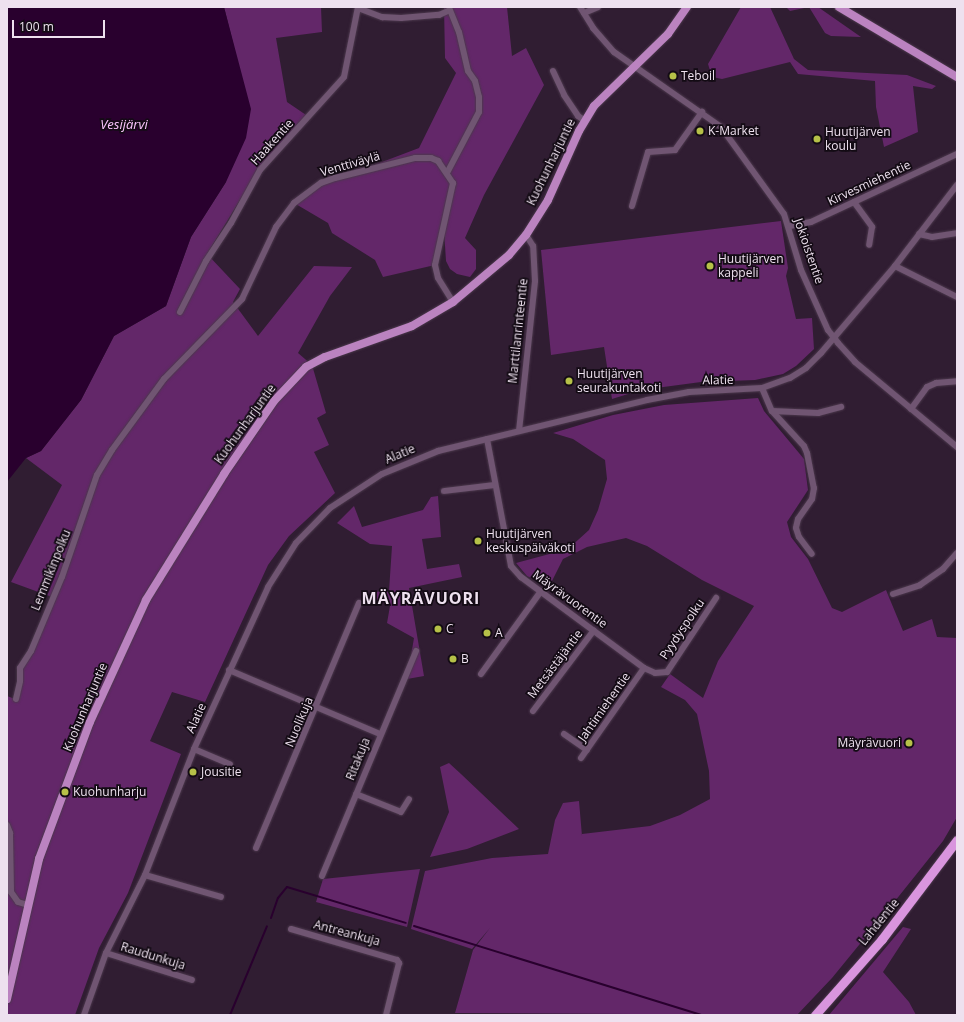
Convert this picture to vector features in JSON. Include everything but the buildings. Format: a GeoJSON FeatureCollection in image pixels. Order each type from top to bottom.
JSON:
{"type":"FeatureCollection","features":[{"type":"Feature","properties":{"kind":"highway","name":"Lahdentie"},"geometry":{"type":"LineString","coordinates":[[815,1015],[882,939],[957,840]]}},
{"type":"Feature","properties":{"kind":"main road","name":"Kuohunharjuntie"},"geometry":{"type":"LineString","coordinates":[[7,999],[28,905],[50,823],[90,722],[126,642],[180,542],[274,401],[294,378],[325,357],[412,326],[453,302],[493,269],[526,235],[548,200],[584,120],[603,96],[668,34],[687,7]]}},
{"type":"Feature","properties":{"kind":"main road"},"geometry":{"type":"LineString","coordinates":[[839,7],[957,77]]}},
{"type":"Feature","properties":{"kind":"street"},"geometry":{"type":"LineString","coordinates":[[358,7],[382,17],[401,18],[439,15],[450,10],[459,32],[468,71],[475,81],[479,112],[447,173],[453,183],[435,260],[438,278],[453,302]]}},
{"type":"Feature","properties":{"kind":"street","name":"Haakentie"},"geometry":{"type":"LineString","coordinates":[[180,312],[260,170],[344,77],[358,7]]}},
{"type":"Feature","properties":{"kind":"street","name":"Jokioistentie"},"geometry":{"type":"LineString","coordinates":[[580,7],[606,45],[635,67],[714,119],[774,198],[790,226],[801,270],[833,338],[855,362],[957,447]]}},
{"type":"Feature","properties":{"kind":"street"},"geometry":{"type":"LineString","coordinates":[[584,13],[598,7]]}},
{"type":"Feature","properties":{"kind":"street"},"geometry":{"type":"LineString","coordinates":[[553,71],[564,95],[578,116],[584,120]]}},
{"type":"Feature","properties":{"kind":"street"},"geometry":{"type":"LineString","coordinates":[[632,206],[648,152],[675,150],[702,112]]}},
{"type":"Feature","properties":{"kind":"street","name":"Kirvesmiehentie"},"geometry":{"type":"LineString","coordinates":[[790,226],[811,222],[957,154]]}},
{"type":"Feature","properties":{"kind":"street","name":"Venttiväylä"},"geometry":{"type":"LineString","coordinates":[[112,450],[164,379],[242,299],[276,227],[289,209],[311,189],[335,178],[415,158],[431,158],[438,161],[447,173]]}},
{"type":"Feature","properties":{"kind":"street","name":"Alatie"},"geometry":{"type":"LineString","coordinates":[[84,1015],[106,953],[145,875],[194,749],[268,587],[283,561],[296,543],[330,508],[382,474],[417,458],[519,431],[673,394],[762,388],[790,378],[806,368],[833,338],[895,266],[957,185]]}},
{"type":"Feature","properties":{"kind":"street"},"geometry":{"type":"LineString","coordinates":[[854,202],[872,227],[869,245]]}},
{"type":"Feature","properties":{"kind":"street"},"geometry":{"type":"LineString","coordinates":[[919,234],[932,237],[957,233]]}},
{"type":"Feature","properties":{"kind":"street","name":"Marttilanrinteentie"},"geometry":{"type":"LineString","coordinates":[[519,431],[535,281],[534,246],[526,235]]}},
{"type":"Feature","properties":{"kind":"street"},"geometry":{"type":"LineString","coordinates":[[895,266],[957,297]]}},
{"type":"Feature","properties":{"kind":"street"},"geometry":{"type":"LineString","coordinates":[[911,409],[927,387],[936,383],[957,381]]}},
{"type":"Feature","properties":{"kind":"street"},"geometry":{"type":"LineString","coordinates":[[762,388],[772,411],[804,446],[807,453],[814,488],[812,499],[798,519],[796,528],[798,537],[812,554]]}},
{"type":"Feature","properties":{"kind":"street"},"geometry":{"type":"LineString","coordinates":[[772,411],[818,413],[841,407]]}},
{"type":"Feature","properties":{"kind":"street","name":"Mäyrävuorentie"},"geometry":{"type":"LineString","coordinates":[[487,439],[494,484],[511,566],[541,591],[644,668],[655,672],[667,672]]}},
{"type":"Feature","properties":{"kind":"street","name":"Lemmikinpolku"},"geometry":{"type":"LineString","coordinates":[[16,699],[20,682],[20,668],[31,651],[62,577],[90,491],[112,450]]}},
{"type":"Feature","properties":{"kind":"street"},"geometry":{"type":"LineString","coordinates":[[444,491],[494,484]]}},
{"type":"Feature","properties":{"kind":"street"},"geometry":{"type":"LineString","coordinates":[[893,594],[920,585],[943,569],[957,553]]}},
{"type":"Feature","properties":{"kind":"street"},"geometry":{"type":"LineString","coordinates":[[481,674],[541,591]]}},
{"type":"Feature","properties":{"kind":"street","name":"Pyydyspolku"},"geometry":{"type":"LineString","coordinates":[[667,672],[716,598]]}},
{"type":"Feature","properties":{"kind":"street","name":"Nuolikuja"},"geometry":{"type":"LineString","coordinates":[[256,848],[318,706],[359,603]]}},
{"type":"Feature","properties":{"kind":"street","name":"Metsästäjäntie"},"geometry":{"type":"LineString","coordinates":[[533,711],[594,630]]}},
{"type":"Feature","properties":{"kind":"street","name":"Ritakuja"},"geometry":{"type":"LineString","coordinates":[[322,876],[416,650]]}},
{"type":"Feature","properties":{"kind":"street","name":"Jahtimiehentie"},"geometry":{"type":"LineString","coordinates":[[581,758],[644,668]]}},
{"type":"Feature","properties":{"kind":"street"},"geometry":{"type":"LineString","coordinates":[[229,670],[318,706],[380,734]]}},
{"type":"Feature","properties":{"kind":"street"},"geometry":{"type":"LineString","coordinates":[[564,734],[587,750]]}},
{"type":"Feature","properties":{"kind":"street"},"geometry":{"type":"LineString","coordinates":[[194,749],[230,764]]}},
{"type":"Feature","properties":{"kind":"street"},"geometry":{"type":"LineString","coordinates":[[356,794],[401,812],[409,799]]}},
{"type":"Feature","properties":{"kind":"street"},"geometry":{"type":"LineString","coordinates":[[7,825],[10,833],[11,892],[18,902],[28,905]]}},
{"type":"Feature","properties":{"kind":"street"},"geometry":{"type":"LineString","coordinates":[[145,875],[221,897]]}},
{"type":"Feature","properties":{"kind":"street","name":"Antreankuja"},"geometry":{"type":"LineString","coordinates":[[291,929],[397,960],[399,963],[386,1015]]}},
{"type":"Feature","properties":{"kind":"street","name":"Raudunkuja"},"geometry":{"type":"LineString","coordinates":[[106,953],[192,980]]}},
{"type":"Feature","properties":{"kind":"shaded area"},"geometry":{"type":"Polygon","coordinates":[[[224,7],[321,7],[322,32],[276,38],[287,102],[309,117],[262,164],[207,254],[240,289],[233,302],[258,336],[314,266],[352,267],[330,296],[298,353],[312,365],[326,413],[317,418],[329,445],[314,452],[335,493],[289,536],[268,565],[205,702],[172,692],[150,741],[181,754],[128,893],[99,948],[75,1015],[7,1015],[7,696],[15,699],[20,668],[31,651],[52,597],[11,582],[62,485],[26,458],[41,451],[81,400],[114,336],[166,306],[191,237],[226,182],[234,47],[224,7]]]}},
{"type":"Feature","properties":{"kind":"shaded area"},"geometry":{"type":"Polygon","coordinates":[[[444,7],[507,7],[512,56],[526,48],[544,85],[484,195],[465,238],[476,250],[476,269],[470,277],[457,274],[450,269],[446,261],[444,230],[435,265],[383,277],[375,260],[332,233],[328,223],[294,203],[311,189],[419,148],[456,73],[445,58],[444,7]]]}},
{"type":"Feature","properties":{"kind":"shaded area"},"geometry":{"type":"Polygon","coordinates":[[[741,7],[770,7],[794,59],[808,70],[907,75],[936,86],[932,89],[913,86],[918,132],[884,147],[876,107],[875,81],[798,74],[790,62],[722,79],[712,77],[708,64],[741,7]]]}},
{"type":"Feature","properties":{"kind":"shaded area"},"geometry":{"type":"Polygon","coordinates":[[[786,7],[809,7],[790,11],[786,7]]]}},
{"type":"Feature","properties":{"kind":"shaded area"},"geometry":{"type":"Polygon","coordinates":[[[809,7],[818,7],[861,37],[831,36],[825,33],[809,7]]]}},
{"type":"Feature","properties":{"kind":"shaded area"},"geometry":{"type":"Polygon","coordinates":[[[781,221],[788,268],[786,276],[796,319],[812,318],[814,349],[796,366],[783,374],[755,380],[701,382],[641,390],[612,399],[604,347],[551,355],[541,250],[781,221]]]}},
{"type":"Feature","properties":{"kind":"shaded area"},"geometry":{"type":"Polygon","coordinates":[[[758,398],[764,411],[804,459],[808,490],[787,522],[791,537],[808,559],[832,608],[842,612],[886,590],[903,631],[932,619],[937,637],[957,638],[957,817],[943,841],[895,901],[832,978],[797,1015],[455,1013],[473,950],[490,928],[472,949],[411,929],[425,871],[492,858],[548,854],[555,820],[563,803],[579,801],[582,836],[582,834],[650,826],[680,815],[710,799],[709,771],[697,714],[685,700],[661,687],[670,674],[703,698],[718,661],[754,606],[702,580],[647,546],[626,538],[587,547],[563,559],[549,587],[527,576],[516,563],[568,549],[589,530],[598,510],[607,479],[605,460],[573,439],[553,433],[613,415],[664,405],[758,398]]]}},
{"type":"Feature","properties":{"kind":"shaded area"},"geometry":{"type":"Polygon","coordinates":[[[438,496],[441,537],[422,539],[427,569],[459,564],[462,577],[409,588],[424,676],[407,679],[414,638],[387,623],[390,606],[371,597],[374,592],[389,591],[392,546],[370,544],[337,523],[354,506],[362,527],[423,510],[431,497],[438,496]]]}},
{"type":"Feature","properties":{"kind":"shaded area"},"geometry":{"type":"Polygon","coordinates":[[[449,763],[519,829],[467,849],[430,857],[449,812],[440,767],[449,763]]]}},
{"type":"Feature","properties":{"kind":"shaded area"},"geometry":{"type":"Polygon","coordinates":[[[420,869],[407,927],[316,902],[323,879],[420,869]]]}},
{"type":"Feature","properties":{"kind":"shaded area"},"geometry":{"type":"Polygon","coordinates":[[[903,927],[911,929],[883,972],[909,1002],[916,1015],[829,1015],[903,927]]]}},
{"type":"Feature","properties":{"kind":"water","name":"Vesijärvi"},"geometry":{"type":"Polygon","coordinates":[[[7,7],[224,7],[251,109],[246,138],[226,182],[191,237],[166,306],[114,336],[81,400],[41,451],[26,458],[7,482],[7,7]]]}},
{"type":"Feature","properties":{"kind":"waterway"},"geometry":{"type":"LineString","coordinates":[[271,918],[278,898],[287,887],[406,923]]}},
{"type":"Feature","properties":{"kind":"waterway"},"geometry":{"type":"LineString","coordinates":[[230,1015],[267,926]]}},
{"type":"Feature","properties":{"kind":"waterway"},"geometry":{"type":"LineString","coordinates":[[414,926],[701,1015]]}},
{"type":"Feature","properties":{"kind":"place","name":"Teboil"},"geometry":{"type":"Point","coordinates":[673,76]}},
{"type":"Feature","properties":{"kind":"place","name":"K-Market"},"geometry":{"type":"Point","coordinates":[700,131]}},
{"type":"Feature","properties":{"kind":"place","name":"Huutijärven koulu"},"geometry":{"type":"Point","coordinates":[817,139]}},
{"type":"Feature","properties":{"kind":"place","name":"Huutijärven kappeli"},"geometry":{"type":"Point","coordinates":[710,266]}},
{"type":"Feature","properties":{"kind":"place","name":"Huutijärven seurakuntakoti"},"geometry":{"type":"Point","coordinates":[569,381]}},
{"type":"Feature","properties":{"kind":"place","name":"Huutijärven keskuspäiväkoti"},"geometry":{"type":"Point","coordinates":[478,541]}},
{"type":"Feature","properties":{"kind":"place","name":"C"},"geometry":{"type":"Point","coordinates":[438,629]}},
{"type":"Feature","properties":{"kind":"place","name":"A"},"geometry":{"type":"Point","coordinates":[487,633]}},
{"type":"Feature","properties":{"kind":"place","name":"B"},"geometry":{"type":"Point","coordinates":[453,659]}},
{"type":"Feature","properties":{"kind":"place","name":"Mäyrävuori"},"geometry":{"type":"Point","coordinates":[909,743]}},
{"type":"Feature","properties":{"kind":"place","name":"Jousitie"},"geometry":{"type":"Point","coordinates":[193,772]}},
{"type":"Feature","properties":{"kind":"place","name":"Kuohunharju"},"geometry":{"type":"Point","coordinates":[65,792]}},
{"type":"Feature","properties":{"kind":"district","name":"MÄYRÄVUORI"},"geometry":{"type":"Point","coordinates":[421,598]}}]}
